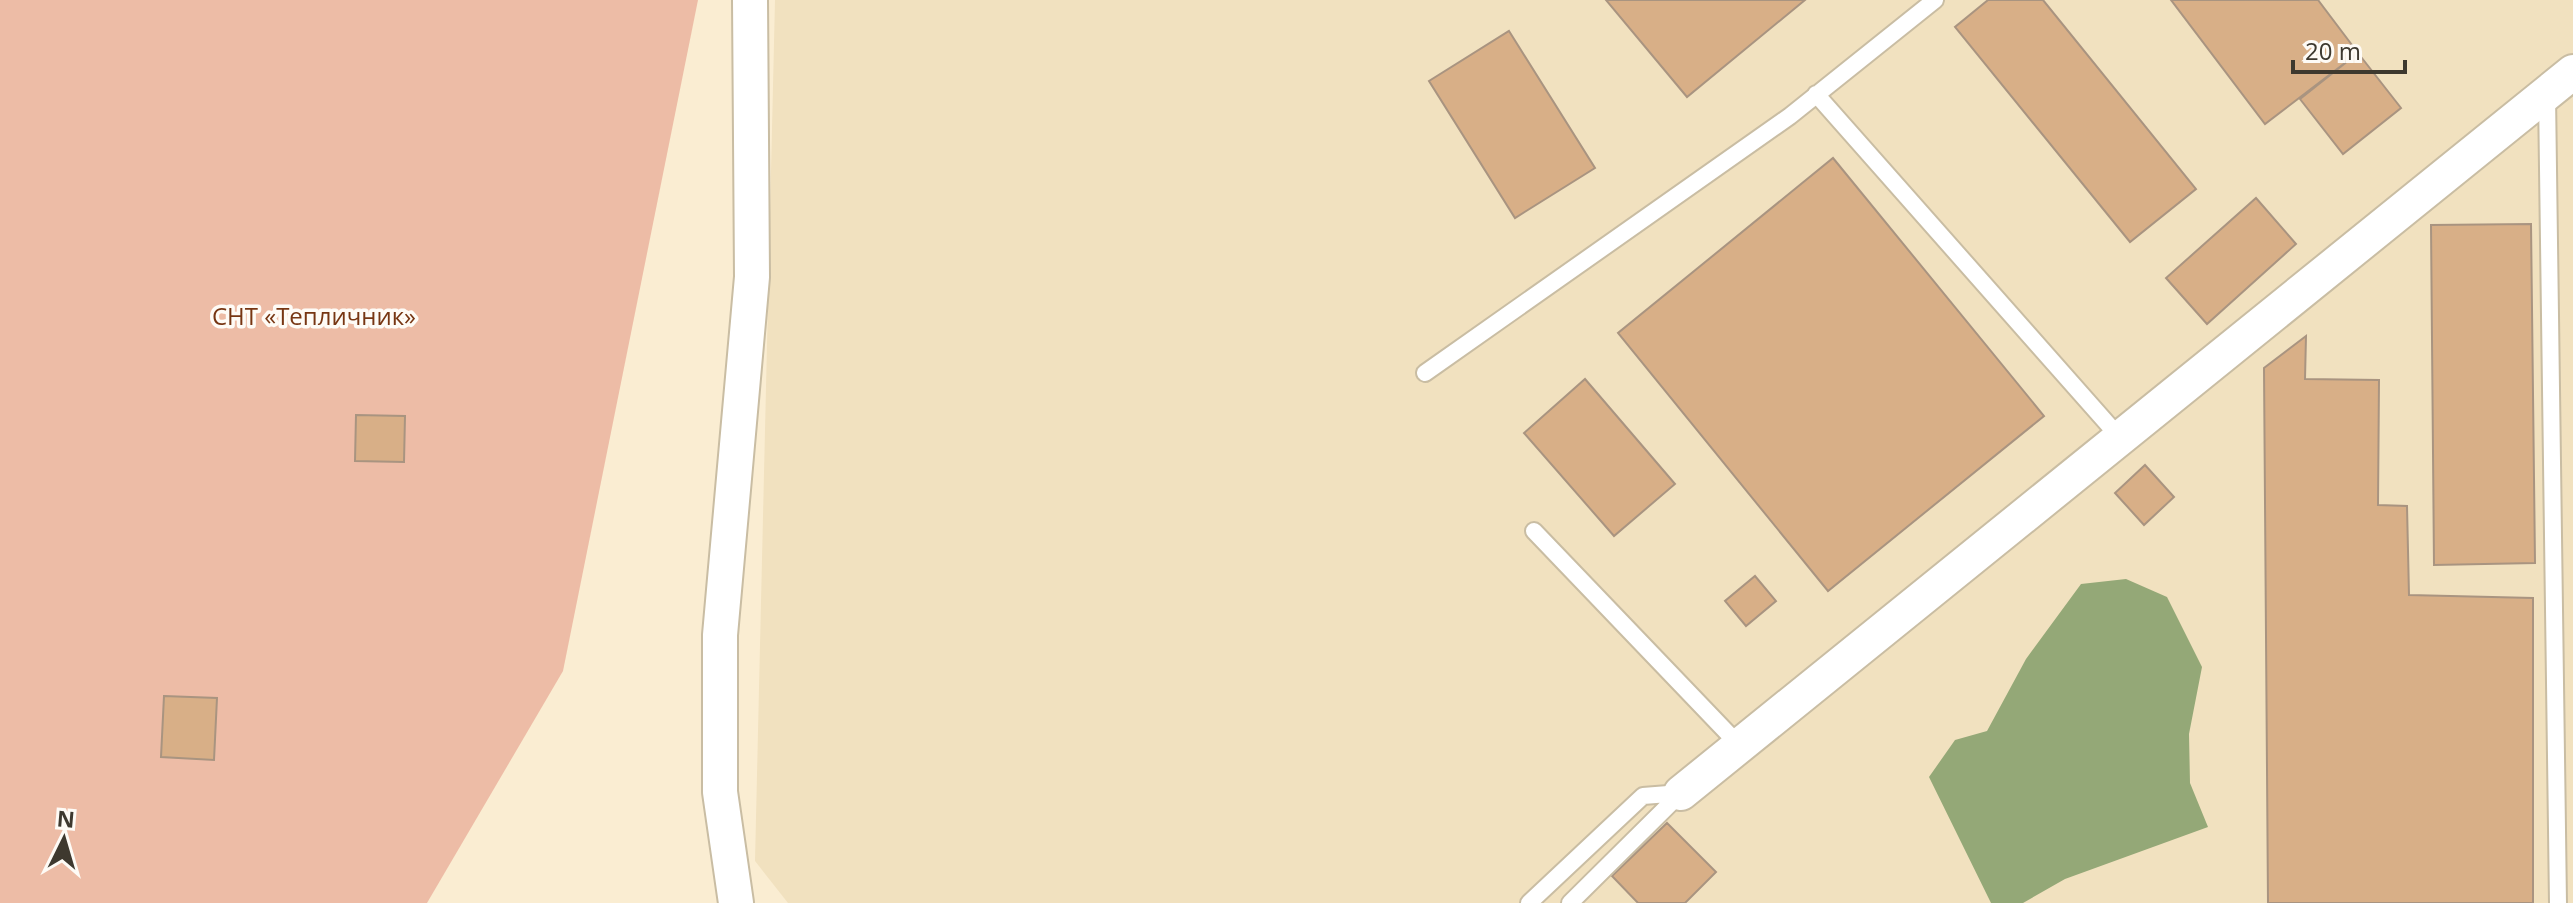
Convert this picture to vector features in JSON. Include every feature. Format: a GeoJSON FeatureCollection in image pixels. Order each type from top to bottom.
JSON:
{"type":"FeatureCollection","features":[{"type":"Feature","properties":{"kind":"street"},"geometry":{"type":"LineString","coordinates":[[736,903],[720,792],[720,635],[752,277],[750,0]]}},
{"type":"Feature","properties":{"kind":"street"},"geometry":{"type":"LineString","coordinates":[[1681,793],[2573,72]]}},
{"type":"Feature","properties":{"kind":"lane"},"geometry":{"type":"LineString","coordinates":[[1425,373],[1790,116],[1935,0]]}},
{"type":"Feature","properties":{"kind":"lane"},"geometry":{"type":"LineString","coordinates":[[1816,94],[2121,439]]}},
{"type":"Feature","properties":{"kind":"lane"},"geometry":{"type":"LineString","coordinates":[[2547,95],[2558,903]]}},
{"type":"Feature","properties":{"kind":"lane"},"geometry":{"type":"LineString","coordinates":[[1534,531],[1740,746]]}},
{"type":"Feature","properties":{"kind":"lane"},"geometry":{"type":"LineString","coordinates":[[1529,903],[1643,796],[1681,793]]}},
{"type":"Feature","properties":{"kind":"lane"},"geometry":{"type":"LineString","coordinates":[[1570,903],[1681,793]]}},
{"type":"Feature","properties":{"kind":"shaded area"},"geometry":{"type":"Polygon","coordinates":[[[775,0],[2573,0],[2573,903],[788,903],[755,861],[775,0]]]}},
{"type":"Feature","properties":{"kind":"shaded area"},"geometry":{"type":"Polygon","coordinates":[[[2126,579],[2167,597],[2202,667],[2189,734],[2190,783],[2208,827],[2065,879],[2023,903],[1991,903],[1929,777],[1955,740],[1987,731],[2026,659],[2081,584],[2126,579]]]}},
{"type":"Feature","properties":{"kind":"green space","name":"СНТ «Тепличник»"},"geometry":{"type":"Polygon","coordinates":[[[0,0],[698,0],[563,671],[427,903],[0,903],[0,0]]]}},
{"type":"Feature","properties":{"kind":"building"},"geometry":{"type":"Polygon","coordinates":[[[1606,0],[1805,0],[1687,97],[1606,0]]]}},
{"type":"Feature","properties":{"kind":"building"},"geometry":{"type":"Polygon","coordinates":[[[1988,0],[2043,0],[2196,189],[2130,242],[1955,27],[1988,0]]]}},
{"type":"Feature","properties":{"kind":"building"},"geometry":{"type":"Polygon","coordinates":[[[2171,0],[2318,0],[2358,53],[2265,124],[2171,0]]]}},
{"type":"Feature","properties":{"kind":"building"},"geometry":{"type":"Polygon","coordinates":[[[1509,31],[1595,168],[1515,218],[1429,81],[1509,31]]]}},
{"type":"Feature","properties":{"kind":"building"},"geometry":{"type":"Polygon","coordinates":[[[2358,53],[2401,108],[2343,154],[2300,99],[2358,53]]]}},
{"type":"Feature","properties":{"kind":"building"},"geometry":{"type":"Polygon","coordinates":[[[1833,158],[2044,416],[1828,591],[1618,333],[1833,158]]]}},
{"type":"Feature","properties":{"kind":"building"},"geometry":{"type":"Polygon","coordinates":[[[2256,198],[2296,244],[2207,324],[2166,278],[2256,198]]]}},
{"type":"Feature","properties":{"kind":"building"},"geometry":{"type":"Polygon","coordinates":[[[2531,224],[2535,563],[2434,565],[2431,225],[2531,224]]]}},
{"type":"Feature","properties":{"kind":"building"},"geometry":{"type":"Polygon","coordinates":[[[2306,336],[2305,379],[2379,380],[2378,505],[2407,506],[2409,595],[2533,598],[2533,903],[2268,903],[2264,368],[2306,336]]]}},
{"type":"Feature","properties":{"kind":"building"},"geometry":{"type":"Polygon","coordinates":[[[1585,379],[1675,484],[1614,536],[1524,433],[1585,379]]]}},
{"type":"Feature","properties":{"kind":"building"},"geometry":{"type":"Polygon","coordinates":[[[356,415],[405,416],[404,462],[355,461],[356,415]]]}},
{"type":"Feature","properties":{"kind":"building"},"geometry":{"type":"Polygon","coordinates":[[[2145,465],[2174,497],[2144,525],[2115,493],[2145,465]]]}},
{"type":"Feature","properties":{"kind":"building"},"geometry":{"type":"Polygon","coordinates":[[[1755,576],[1776,601],[1746,626],[1725,601],[1755,576]]]}},
{"type":"Feature","properties":{"kind":"building"},"geometry":{"type":"Polygon","coordinates":[[[164,696],[217,698],[214,760],[161,757],[164,696]]]}},
{"type":"Feature","properties":{"kind":"building"},"geometry":{"type":"Polygon","coordinates":[[[1667,823],[1716,872],[1685,903],[1638,903],[1612,876],[1667,823]]]}}]}
